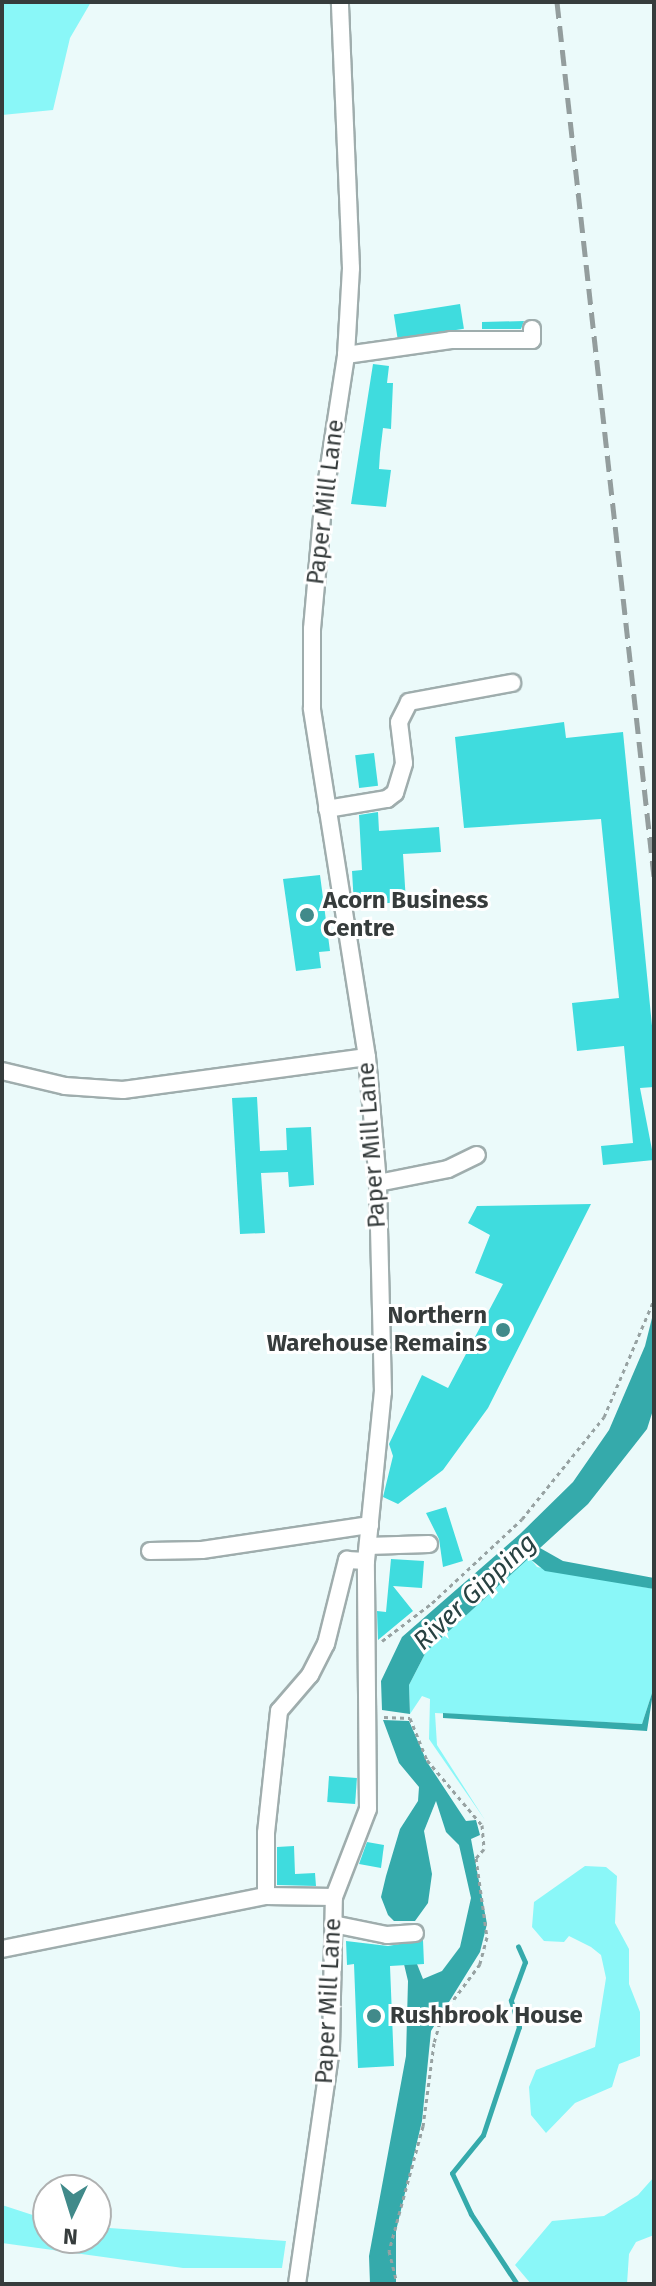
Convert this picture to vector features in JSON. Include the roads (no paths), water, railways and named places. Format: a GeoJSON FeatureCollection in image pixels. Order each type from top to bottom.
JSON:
{"type":"FeatureCollection","features":[{"type":"Feature","properties":{"kind":"street","name":"Paper Mill Lane"},"geometry":{"type":"LineString","coordinates":[[297,2284],[331,2048],[334,1897],[368,1809],[367,1554],[383,1392],[378,1183],[367,1057],[312,708],[312,629],[346,355],[351,268],[340,2]]}},
{"type":"Feature","properties":{"kind":"street"},"geometry":{"type":"LineString","coordinates":[[346,355],[451,340],[532,340],[532,329]]}},
{"type":"Feature","properties":{"kind":"street"},"geometry":{"type":"LineString","coordinates":[[327,809],[378,802],[395,793],[404,763],[399,722],[409,702],[512,683]]}},
{"type":"Feature","properties":{"kind":"street"},"geometry":{"type":"LineString","coordinates":[[2,1071],[110,1091],[367,1057]]}},
{"type":"Feature","properties":{"kind":"street"},"geometry":{"type":"LineString","coordinates":[[378,1183],[448,1169],[477,1155]]}},
{"type":"Feature","properties":{"kind":"street"},"geometry":{"type":"LineString","coordinates":[[150,1551],[202,1550],[370,1525]]}},
{"type":"Feature","properties":{"kind":"street"},"geometry":{"type":"LineString","coordinates":[[266,1896],[266,1833],[279,1711],[310,1675],[326,1644],[347,1560],[429,1544]]}},
{"type":"Feature","properties":{"kind":"street"},"geometry":{"type":"LineString","coordinates":[[2,1949],[266,1896],[334,1897]]}},
{"type":"Feature","properties":{"kind":"street"},"geometry":{"type":"LineString","coordinates":[[333,1924],[387,1935],[415,1933]]}},
{"type":"Feature","properties":{"kind":"water","name":"River Gipping"},"geometry":{"type":"Polygon","coordinates":[[[654,1310],[654,1407],[647,1429],[588,1504],[540,1548],[563,1561],[654,1578],[654,1589],[545,1571],[529,1558],[426,1652],[409,1685],[410,1714],[382,1710],[381,1681],[402,1637],[520,1534],[573,1482],[609,1430],[645,1346],[654,1310]]]}},
{"type":"Feature","properties":{"kind":"water"},"geometry":{"type":"Polygon","coordinates":[[[654,1687],[647,1731],[443,1718],[443,1713],[642,1724],[654,1687]]]}},
{"type":"Feature","properties":{"kind":"water"},"geometry":{"type":"Polygon","coordinates":[[[383,1720],[409,1721],[427,1762],[466,1821],[476,1820],[480,1835],[471,1839],[487,1924],[480,1952],[431,2031],[422,2121],[396,2231],[396,2284],[370,2284],[369,2256],[406,2056],[408,1981],[403,1960],[413,1954],[423,1979],[442,1971],[460,1947],[471,1898],[459,1845],[446,1832],[436,1801],[424,1831],[432,1874],[428,1903],[415,1921],[394,1921],[388,1915],[381,1897],[386,1876],[400,1829],[418,1801],[419,1787],[399,1763],[383,1720]]]}},
{"type":"Feature","properties":{"kind":"waterway"},"geometry":{"type":"LineString","coordinates":[[517,2284],[471,2214],[452,2173],[483,2135],[519,2027],[511,2000],[525,1962],[518,1946]]}},
{"type":"Feature","properties":{"kind":"railway"},"geometry":{"type":"LineString","coordinates":[[557,2],[654,877]]}},
{"type":"Feature","properties":{"kind":"place","name":"Acorn Business Centre"},"geometry":{"type":"Point","coordinates":[307,915]}},
{"type":"Feature","properties":{"kind":"place","name":"Northern Warehouse Remains"},"geometry":{"type":"Point","coordinates":[503,1330]}},
{"type":"Feature","properties":{"kind":"place","name":"Rushbrook House"},"geometry":{"type":"Point","coordinates":[374,2016]}}]}
